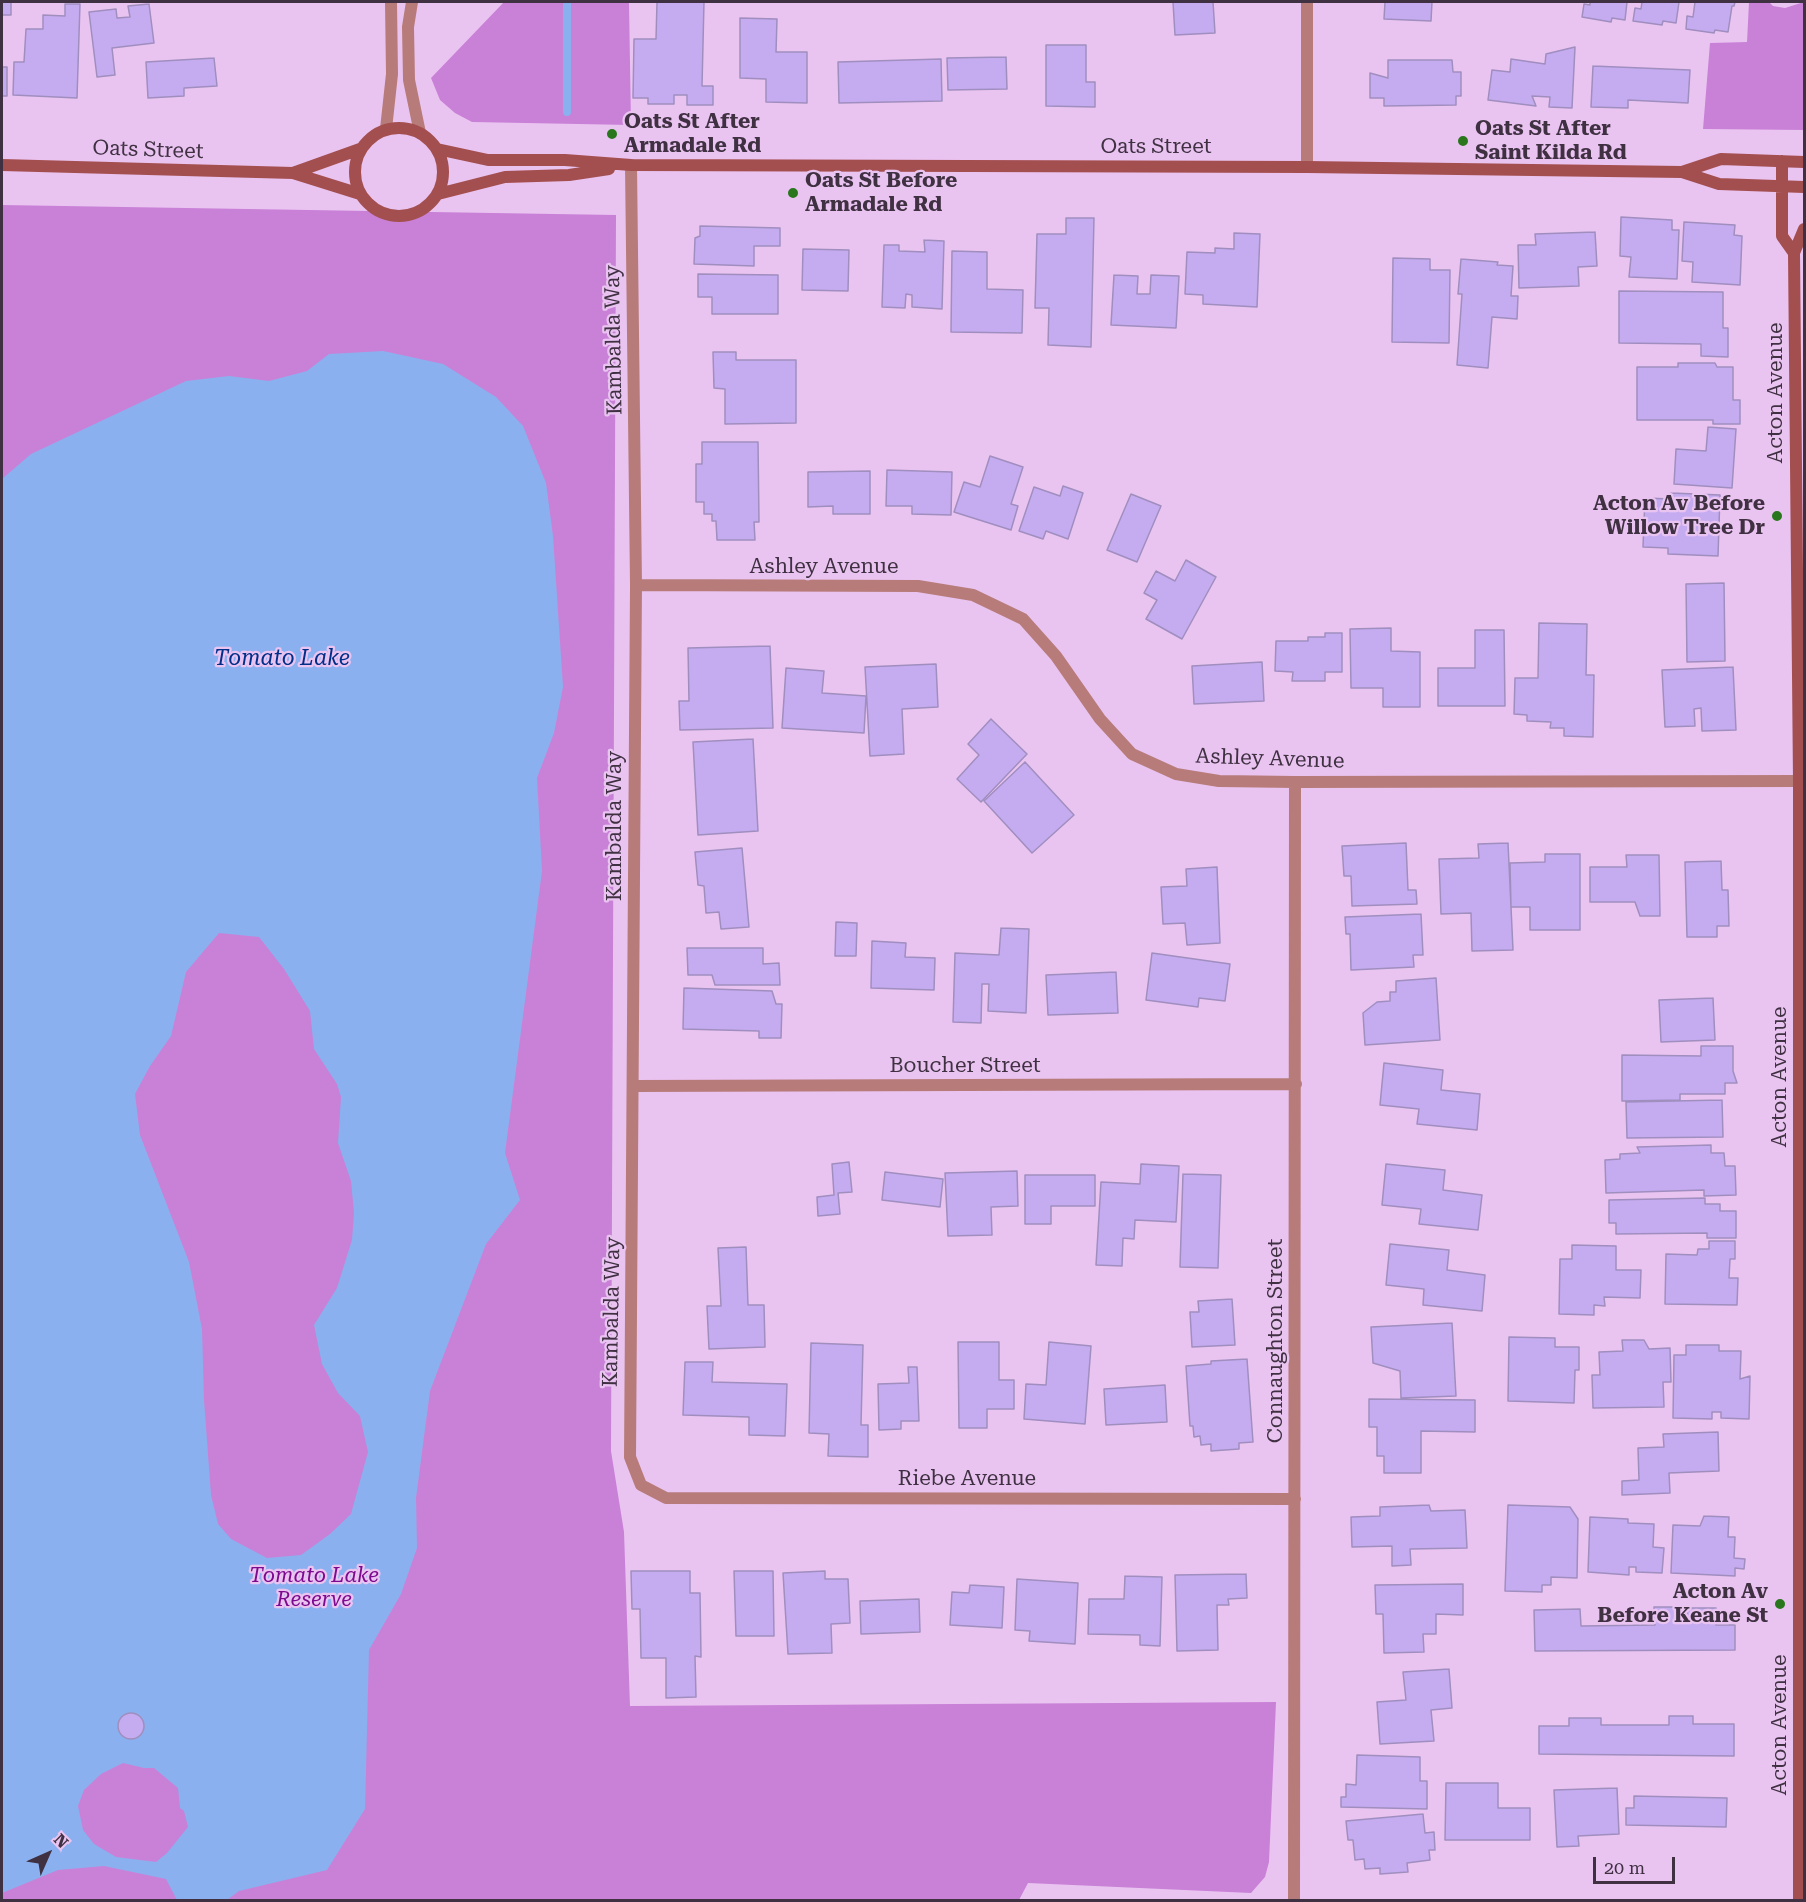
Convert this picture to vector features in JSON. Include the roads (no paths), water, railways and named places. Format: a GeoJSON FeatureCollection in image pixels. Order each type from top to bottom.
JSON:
{"type":"FeatureCollection","features":[{"type":"Feature","properties":{"kind":"street"},"geometry":{"type":"LineString","coordinates":[[386,129],[392,74],[391,2]]}},
{"type":"Feature","properties":{"kind":"street"},"geometry":{"type":"LineString","coordinates":[[412,2],[408,27],[409,80],[420,133]]}},
{"type":"Feature","properties":{"kind":"street"},"geometry":{"type":"LineString","coordinates":[[1307,2],[1307,167]]}},
{"type":"Feature","properties":{"kind":"street"},"geometry":{"type":"LineString","coordinates":[[386,129],[409,129],[420,133],[437,149],[442,159],[443,172],[438,194],[419,212],[405,217],[379,212],[368,205],[355,183],[354,171],[360,149],[367,140],[386,129]]}},
{"type":"Feature","properties":{"kind":"street","name":"Oats Street"},"geometry":{"type":"LineString","coordinates":[[293,173],[360,149]]}},
{"type":"Feature","properties":{"kind":"street","name":"Oats Street"},"geometry":{"type":"LineString","coordinates":[[437,149],[488,160],[565,160],[631,165],[1307,167],[1682,172],[1719,184],[1804,187]]}},
{"type":"Feature","properties":{"kind":"street","name":"Oats Street"},"geometry":{"type":"LineString","coordinates":[[1682,172],[1721,159],[1804,162]]}},
{"type":"Feature","properties":{"kind":"street","name":"Acton Avenue"},"geometry":{"type":"LineString","coordinates":[[1782,161],[1782,236],[1794,254]]}},
{"type":"Feature","properties":{"kind":"street","name":"Oats Street"},"geometry":{"type":"LineString","coordinates":[[2,165],[293,173],[360,194]]}},
{"type":"Feature","properties":{"kind":"street","name":"Oats Street"},"geometry":{"type":"LineString","coordinates":[[438,194],[505,177],[569,175],[631,165]]}},
{"type":"Feature","properties":{"kind":"street","name":"Kambalda Way"},"geometry":{"type":"LineString","coordinates":[[631,165],[636,585],[630,1457],[641,1485]]}},
{"type":"Feature","properties":{"kind":"street","name":"Acton Avenue"},"geometry":{"type":"LineString","coordinates":[[1799,1900],[1802,1325],[1799,781],[1800,413],[1794,254],[1804,229]]}},
{"type":"Feature","properties":{"kind":"street","name":"Ashley Avenue"},"geometry":{"type":"LineString","coordinates":[[636,585],[918,586],[973,595],[1023,619],[1056,656],[1100,719],[1132,754],[1176,774],[1219,781],[1295,782],[1799,781]]}},
{"type":"Feature","properties":{"kind":"street","name":"Connaughton Street"},"geometry":{"type":"LineString","coordinates":[[1294,1900],[1295,782]]}},
{"type":"Feature","properties":{"kind":"street","name":"Boucher Street"},"geometry":{"type":"LineString","coordinates":[[634,1086],[1296,1084]]}},
{"type":"Feature","properties":{"kind":"street","name":"Riebe Avenue"},"geometry":{"type":"LineString","coordinates":[[641,1485],[666,1498],[1295,1499]]}},
{"type":"Feature","properties":{"kind":"water","name":"Tomato Lake"},"geometry":{"type":"Polygon","coordinates":[[[383,351],[443,364],[496,397],[523,426],[546,483],[553,536],[563,687],[554,733],[537,778],[542,871],[505,1153],[520,1200],[486,1244],[430,1391],[416,1498],[417,1548],[401,1594],[369,1650],[365,1809],[327,1870],[239,1891],[227,1900],[177,1900],[166,1879],[104,1866],[58,1870],[2,1893],[2,479],[31,454],[186,381],[229,376],[269,381],[307,371],[329,354],[383,351]],[[219,933],[186,972],[171,1036],[150,1066],[135,1094],[140,1135],[189,1262],[202,1329],[204,1400],[211,1495],[218,1524],[231,1539],[267,1558],[301,1555],[330,1534],[351,1514],[368,1452],[360,1416],[338,1393],[322,1364],[314,1325],[337,1288],[352,1240],[354,1213],[351,1181],[338,1143],[341,1097],[337,1084],[314,1049],[310,1011],[284,969],[259,937],[219,933]],[[123,1763],[101,1774],[84,1790],[78,1806],[83,1830],[94,1844],[116,1857],[156,1862],[167,1853],[188,1827],[184,1811],[180,1808],[178,1788],[154,1768],[123,1763]]]}},
{"type":"Feature","properties":{"kind":"waterway"},"geometry":{"type":"LineString","coordinates":[[567,2],[567,112]]}},
{"type":"Feature","properties":{"kind":"place","name":"Oats St After Armadale Rd"},"geometry":{"type":"Point","coordinates":[612,134]}},
{"type":"Feature","properties":{"kind":"place","name":"Oats St After Saint Kilda Rd"},"geometry":{"type":"Point","coordinates":[1463,141]}},
{"type":"Feature","properties":{"kind":"place","name":"Oats St Before Armadale Rd"},"geometry":{"type":"Point","coordinates":[793,193]}},
{"type":"Feature","properties":{"kind":"place","name":"Acton Av Before Willow Tree Dr"},"geometry":{"type":"Point","coordinates":[1777,516]}},
{"type":"Feature","properties":{"kind":"place","name":"Acton Av Before Keane St"},"geometry":{"type":"Point","coordinates":[1780,1604]}},
{"type":"Feature","properties":{"kind":"park label","name":"Tomato Lake Reserve"},"geometry":{"type":"Point","coordinates":[314,1588]}}]}
